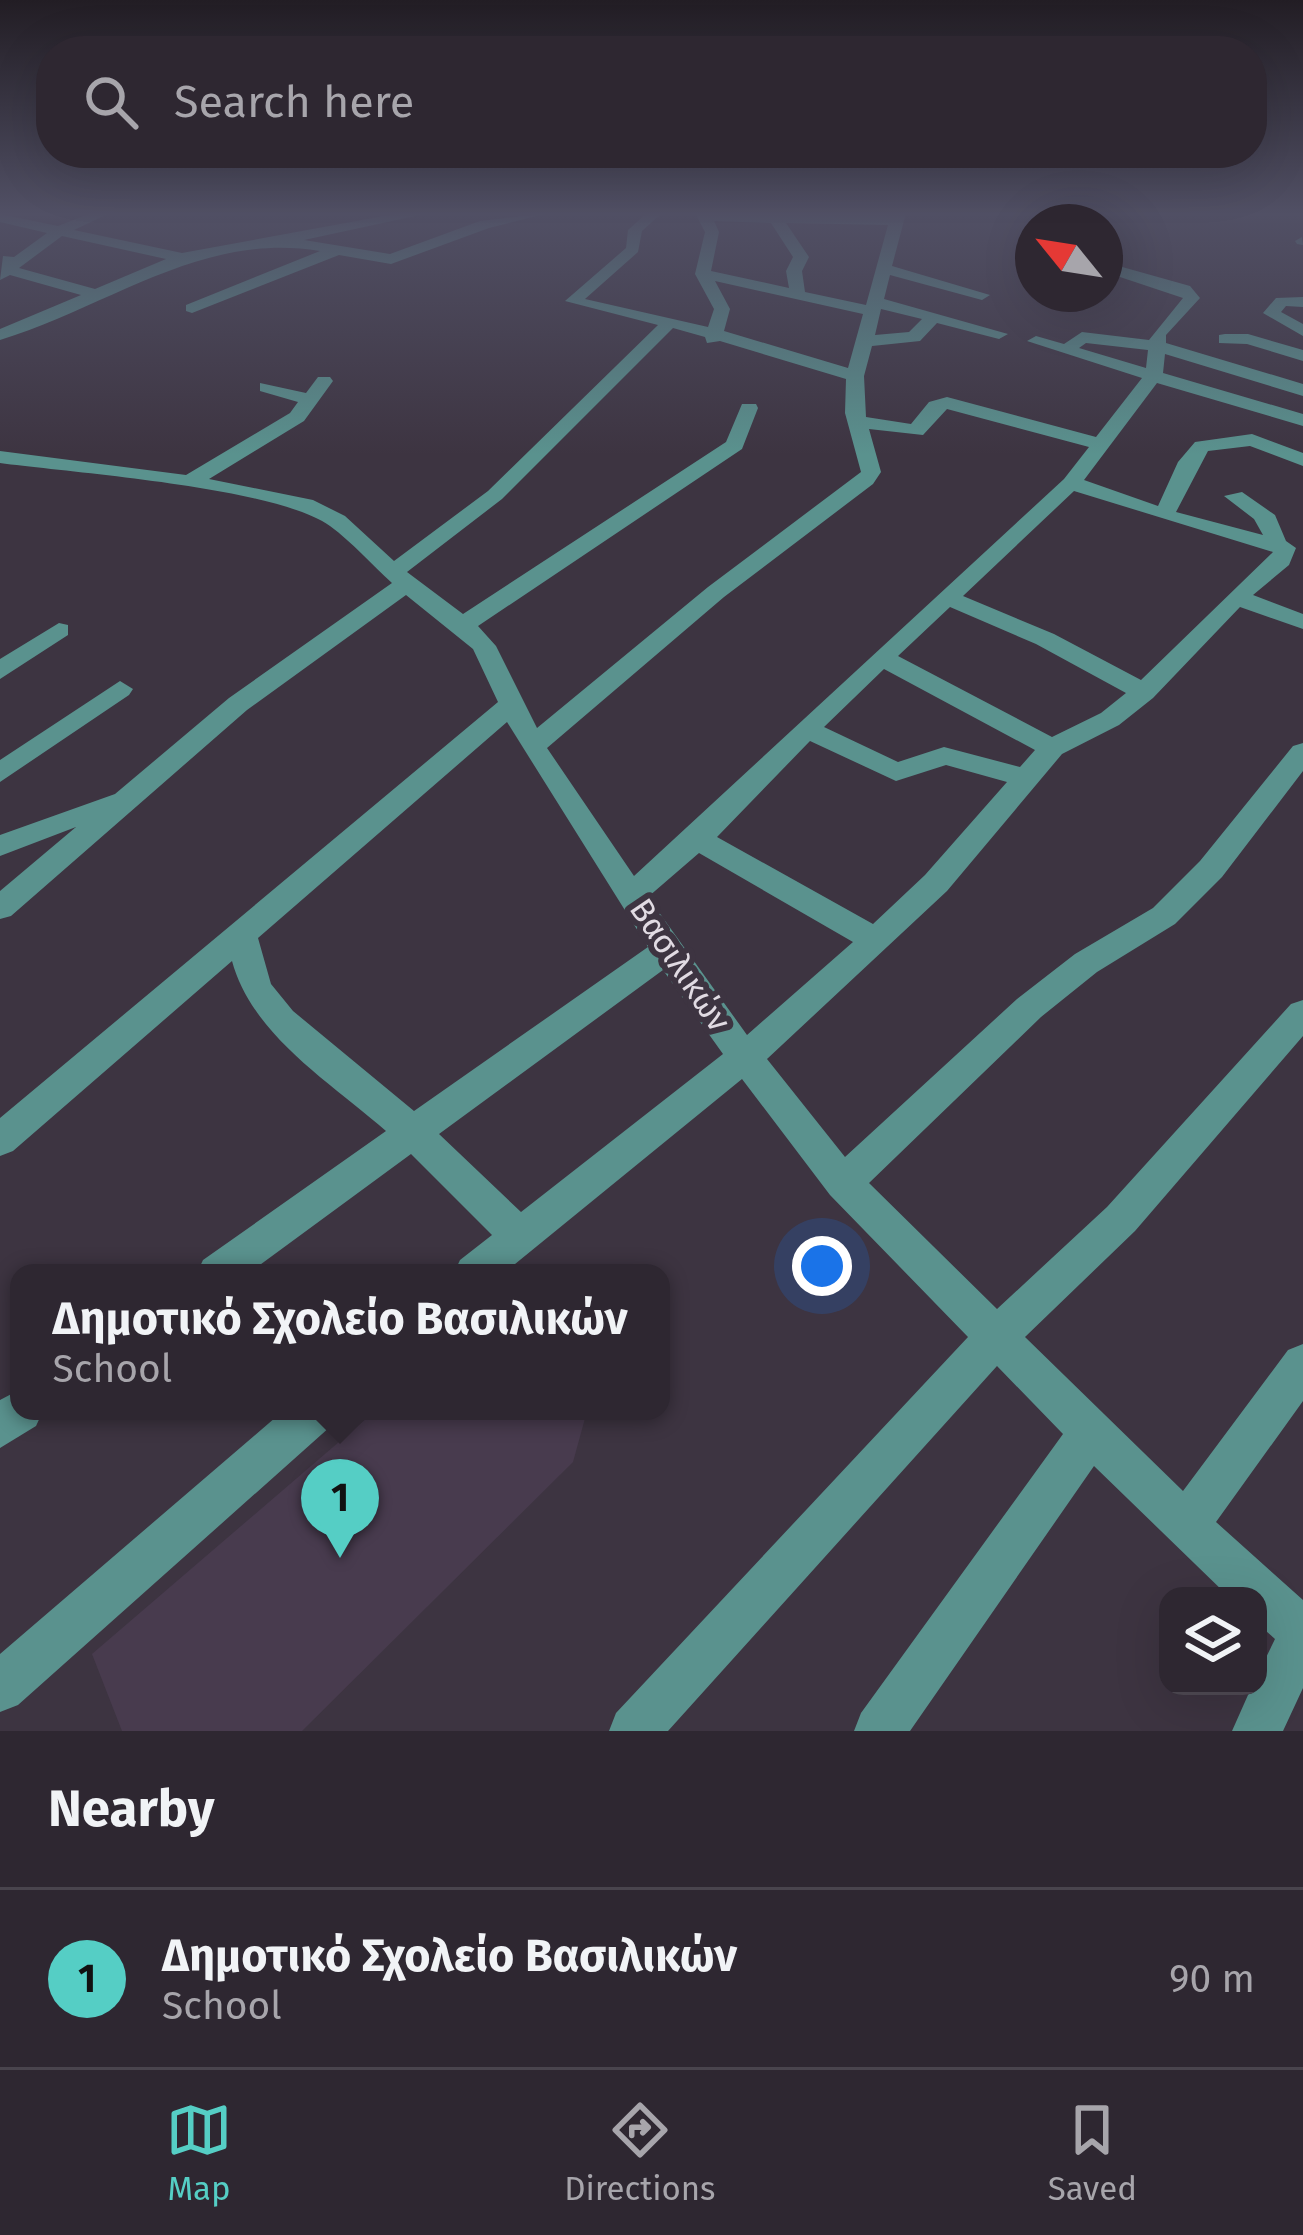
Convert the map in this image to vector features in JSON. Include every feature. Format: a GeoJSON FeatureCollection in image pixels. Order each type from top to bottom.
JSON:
{"type":"FeatureCollection","features":[{"type":"Feature","properties":{"kind":"street"},"geometry":{"type":"LineString","coordinates":[[1,333],[95,294]]}},
{"type":"Feature","properties":{"kind":"street"},"geometry":{"type":"LineString","coordinates":[[192,308],[229,294]]}},
{"type":"Feature","properties":{"kind":"street"},"geometry":{"type":"LineString","coordinates":[[258,294],[266,298]]}},
{"type":"Feature","properties":{"kind":"street"},"geometry":{"type":"LineString","coordinates":[[581,294],[573,301],[670,322],[855,376]]}},
{"type":"Feature","properties":{"kind":"street"},"geometry":{"type":"LineString","coordinates":[[714,294],[722,309],[715,337]]}},
{"type":"Feature","properties":{"kind":"street"},"geometry":{"type":"LineString","coordinates":[[789,294],[843,305],[875,304],[999,334]]}},
{"type":"Feature","properties":{"kind":"street"},"geometry":{"type":"LineString","coordinates":[[532,746],[716,592],[866,480],[871,472],[859,422],[855,376],[878,294]]}},
{"type":"Feature","properties":{"kind":"street"},"geometry":{"type":"LineString","coordinates":[[977,294],[982,295]]}},
{"type":"Feature","properties":{"kind":"street"},"geometry":{"type":"LineString","coordinates":[[632,894],[697,839],[806,729],[1071,483],[1154,375],[1158,334],[1191,304],[1189,294]]}},
{"type":"Feature","properties":{"kind":"street"},"geometry":{"type":"LineString","coordinates":[[1303,302],[1282,301],[1271,313],[1303,331]]}},
{"type":"Feature","properties":{"kind":"street"},"geometry":{"type":"LineString","coordinates":[[865,341],[914,337],[934,316]]}},
{"type":"Feature","properties":{"kind":"street"},"geometry":{"type":"LineString","coordinates":[[0,908],[495,495],[670,322]]}},
{"type":"Feature","properties":{"kind":"street"},"geometry":{"type":"LineString","coordinates":[[1067,350],[1082,337],[1158,346],[1303,390]]}},
{"type":"Feature","properties":{"kind":"street"},"geometry":{"type":"LineString","coordinates":[[1225,339],[1248,340],[1303,356]]}},
{"type":"Feature","properties":{"kind":"street"},"geometry":{"type":"LineString","coordinates":[[1036,341],[1303,420]]}},
{"type":"Feature","properties":{"kind":"street"},"geometry":{"type":"LineString","coordinates":[[190,482],[297,416],[324,381]]}},
{"type":"Feature","properties":{"kind":"street"},"geometry":{"type":"LineString","coordinates":[[267,387],[310,400]]}},
{"type":"Feature","properties":{"kind":"street"},"geometry":{"type":"LineString","coordinates":[[859,422],[916,430],[936,406],[947,403],[1101,444]]}},
{"type":"Feature","properties":{"kind":"street"},"geometry":{"type":"LineString","coordinates":[[464,625],[736,445],[749,408]]}},
{"type":"Feature","properties":{"kind":"street"},"geometry":{"type":"LineString","coordinates":[[1163,515],[1176,496],[1178,475],[1202,446],[1252,440],[1303,460]]}},
{"type":"Feature","properties":{"kind":"street","name":"Βασιλικών"},"geometry":{"type":"LineString","coordinates":[[0,458],[190,482],[319,510],[464,625],[484,646],[532,746],[668,949],[742,1054],[843,1183],[1185,1526],[1303,1632]]}},
{"type":"Feature","properties":{"kind":"street"},"geometry":{"type":"LineString","coordinates":[[484,1264],[742,1054],[793,1018],[936,883],[1052,748],[1110,719],[1144,692],[1236,597],[1286,554],[1275,542],[1163,515],[1071,483]]}},
{"type":"Feature","properties":{"kind":"street"},"geometry":{"type":"LineString","coordinates":[[1235,496],[1260,511],[1275,532],[1275,542]]}},
{"type":"Feature","properties":{"kind":"street"},"geometry":{"type":"LineString","coordinates":[[1236,597],[1303,622]]}},
{"type":"Feature","properties":{"kind":"street"},"geometry":{"type":"LineString","coordinates":[[948,598],[1045,639],[1144,692]]}},
{"type":"Feature","properties":{"kind":"street"},"geometry":{"type":"LineString","coordinates":[[0,670],[59,630]]}},
{"type":"Feature","properties":{"kind":"street"},"geometry":{"type":"LineString","coordinates":[[882,658],[1052,748]]}},
{"type":"Feature","properties":{"kind":"street"},"geometry":{"type":"LineString","coordinates":[[0,773],[121,689]]}},
{"type":"Feature","properties":{"kind":"street"},"geometry":{"type":"LineString","coordinates":[[0,1140],[512,704]]}},
{"type":"Feature","properties":{"kind":"street"},"geometry":{"type":"LineString","coordinates":[[806,729],[896,772],[944,757],[961,757],[1023,778]]}},
{"type":"Feature","properties":{"kind":"street"},"geometry":{"type":"LineString","coordinates":[[843,1183],[1029,1008],[1086,963],[1164,916],[1211,869],[1303,752]]}},
{"type":"Feature","properties":{"kind":"street"},"geometry":{"type":"LineString","coordinates":[[0,846],[141,788]]}},
{"type":"Feature","properties":{"kind":"street"},"geometry":{"type":"LineString","coordinates":[[697,839],[878,941]]}},
{"type":"Feature","properties":{"kind":"street"},"geometry":{"type":"LineString","coordinates":[[241,935],[256,989],[281,1020],[415,1134],[518,1234]]}},
{"type":"Feature","properties":{"kind":"street"},"geometry":{"type":"LineString","coordinates":[[230,1264],[668,949]]}},
{"type":"Feature","properties":{"kind":"street"},"geometry":{"type":"LineString","coordinates":[[634,1731],[994,1339],[1121,1219],[1303,1013]]}},
{"type":"Feature","properties":{"kind":"street"},"geometry":{"type":"LineString","coordinates":[[1185,1526],[1303,1365]]}},
{"type":"Feature","properties":{"kind":"street"},"geometry":{"type":"LineString","coordinates":[[0,1687],[306,1420]]}},
{"type":"Feature","properties":{"kind":"street"},"geometry":{"type":"LineString","coordinates":[[879,1731],[1091,1433]]}},
{"type":"Feature","properties":{"kind":"street"},"geometry":{"type":"LineString","coordinates":[[1257,1731],[1303,1632]]}},
{"type":"Feature","properties":{"kind":"shaded area"},"geometry":{"type":"Polygon","coordinates":[[[365,1420],[585,1420],[573,1462],[302,1731],[122,1731],[92,1654],[365,1420]]]}},
{"type":"Feature","properties":{"kind":"place","name":"Δημοτικό Σχολείο Βασιλικών"},"geometry":{"type":"Point","coordinates":[340,1558]}}]}
